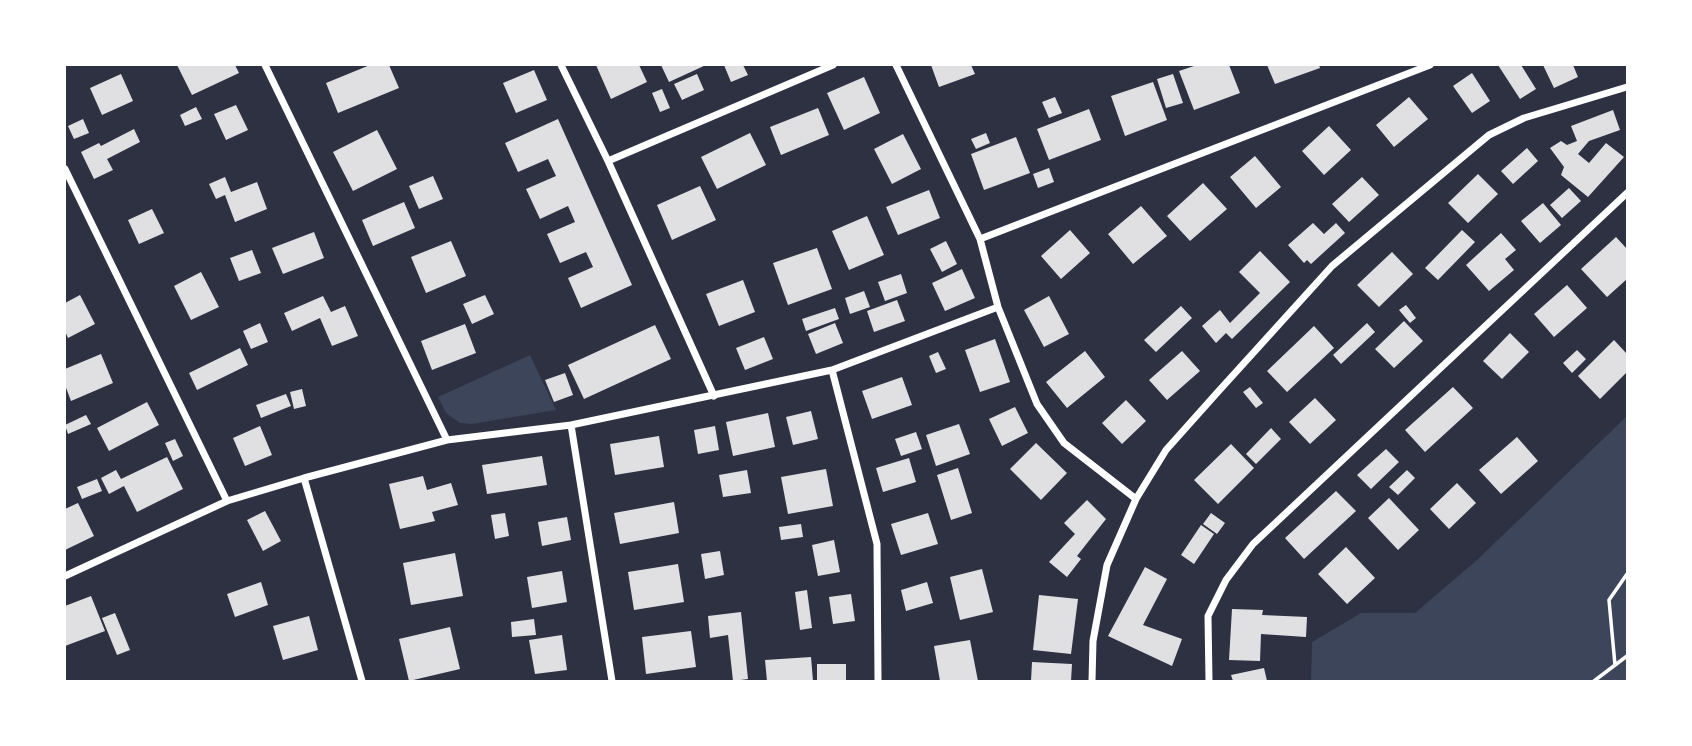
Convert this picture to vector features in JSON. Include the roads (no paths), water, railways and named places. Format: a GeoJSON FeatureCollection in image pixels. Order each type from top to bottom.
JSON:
{"type":"FeatureCollection","features":[{"type":"Feature","properties":{"kind":"street"},"geometry":{"type":"LineString","coordinates":[[265,65],[447,440]]}},
{"type":"Feature","properties":{"kind":"street"},"geometry":{"type":"LineString","coordinates":[[561,65],[608,161],[714,396]]}},
{"type":"Feature","properties":{"kind":"street"},"geometry":{"type":"LineString","coordinates":[[608,161],[833,65]]}},
{"type":"Feature","properties":{"kind":"street"},"geometry":{"type":"LineString","coordinates":[[896,65],[980,239],[998,307],[1037,404],[1064,443],[1136,499]]}},
{"type":"Feature","properties":{"kind":"street"},"geometry":{"type":"LineString","coordinates":[[980,239],[1430,65]]}},
{"type":"Feature","properties":{"kind":"street"},"geometry":{"type":"LineString","coordinates":[[1092,681],[1093,641],[1107,565],[1136,499],[1166,450],[1332,266],[1489,135],[1524,118],[1627,87]]}},
{"type":"Feature","properties":{"kind":"street"},"geometry":{"type":"LineString","coordinates":[[65,169],[228,501]]}},
{"type":"Feature","properties":{"kind":"street"},"geometry":{"type":"LineString","coordinates":[[1209,681],[1208,616],[1226,580],[1253,544],[1627,193]]}},
{"type":"Feature","properties":{"kind":"street"},"geometry":{"type":"LineString","coordinates":[[65,576],[228,501],[304,478],[447,440],[571,425],[832,370],[998,307]]}},
{"type":"Feature","properties":{"kind":"street"},"geometry":{"type":"LineString","coordinates":[[832,370],[877,544],[878,681]]}},
{"type":"Feature","properties":{"kind":"street"},"geometry":{"type":"LineString","coordinates":[[571,425],[612,681]]}},
{"type":"Feature","properties":{"kind":"street"},"geometry":{"type":"LineString","coordinates":[[304,478],[362,681]]}}]}
